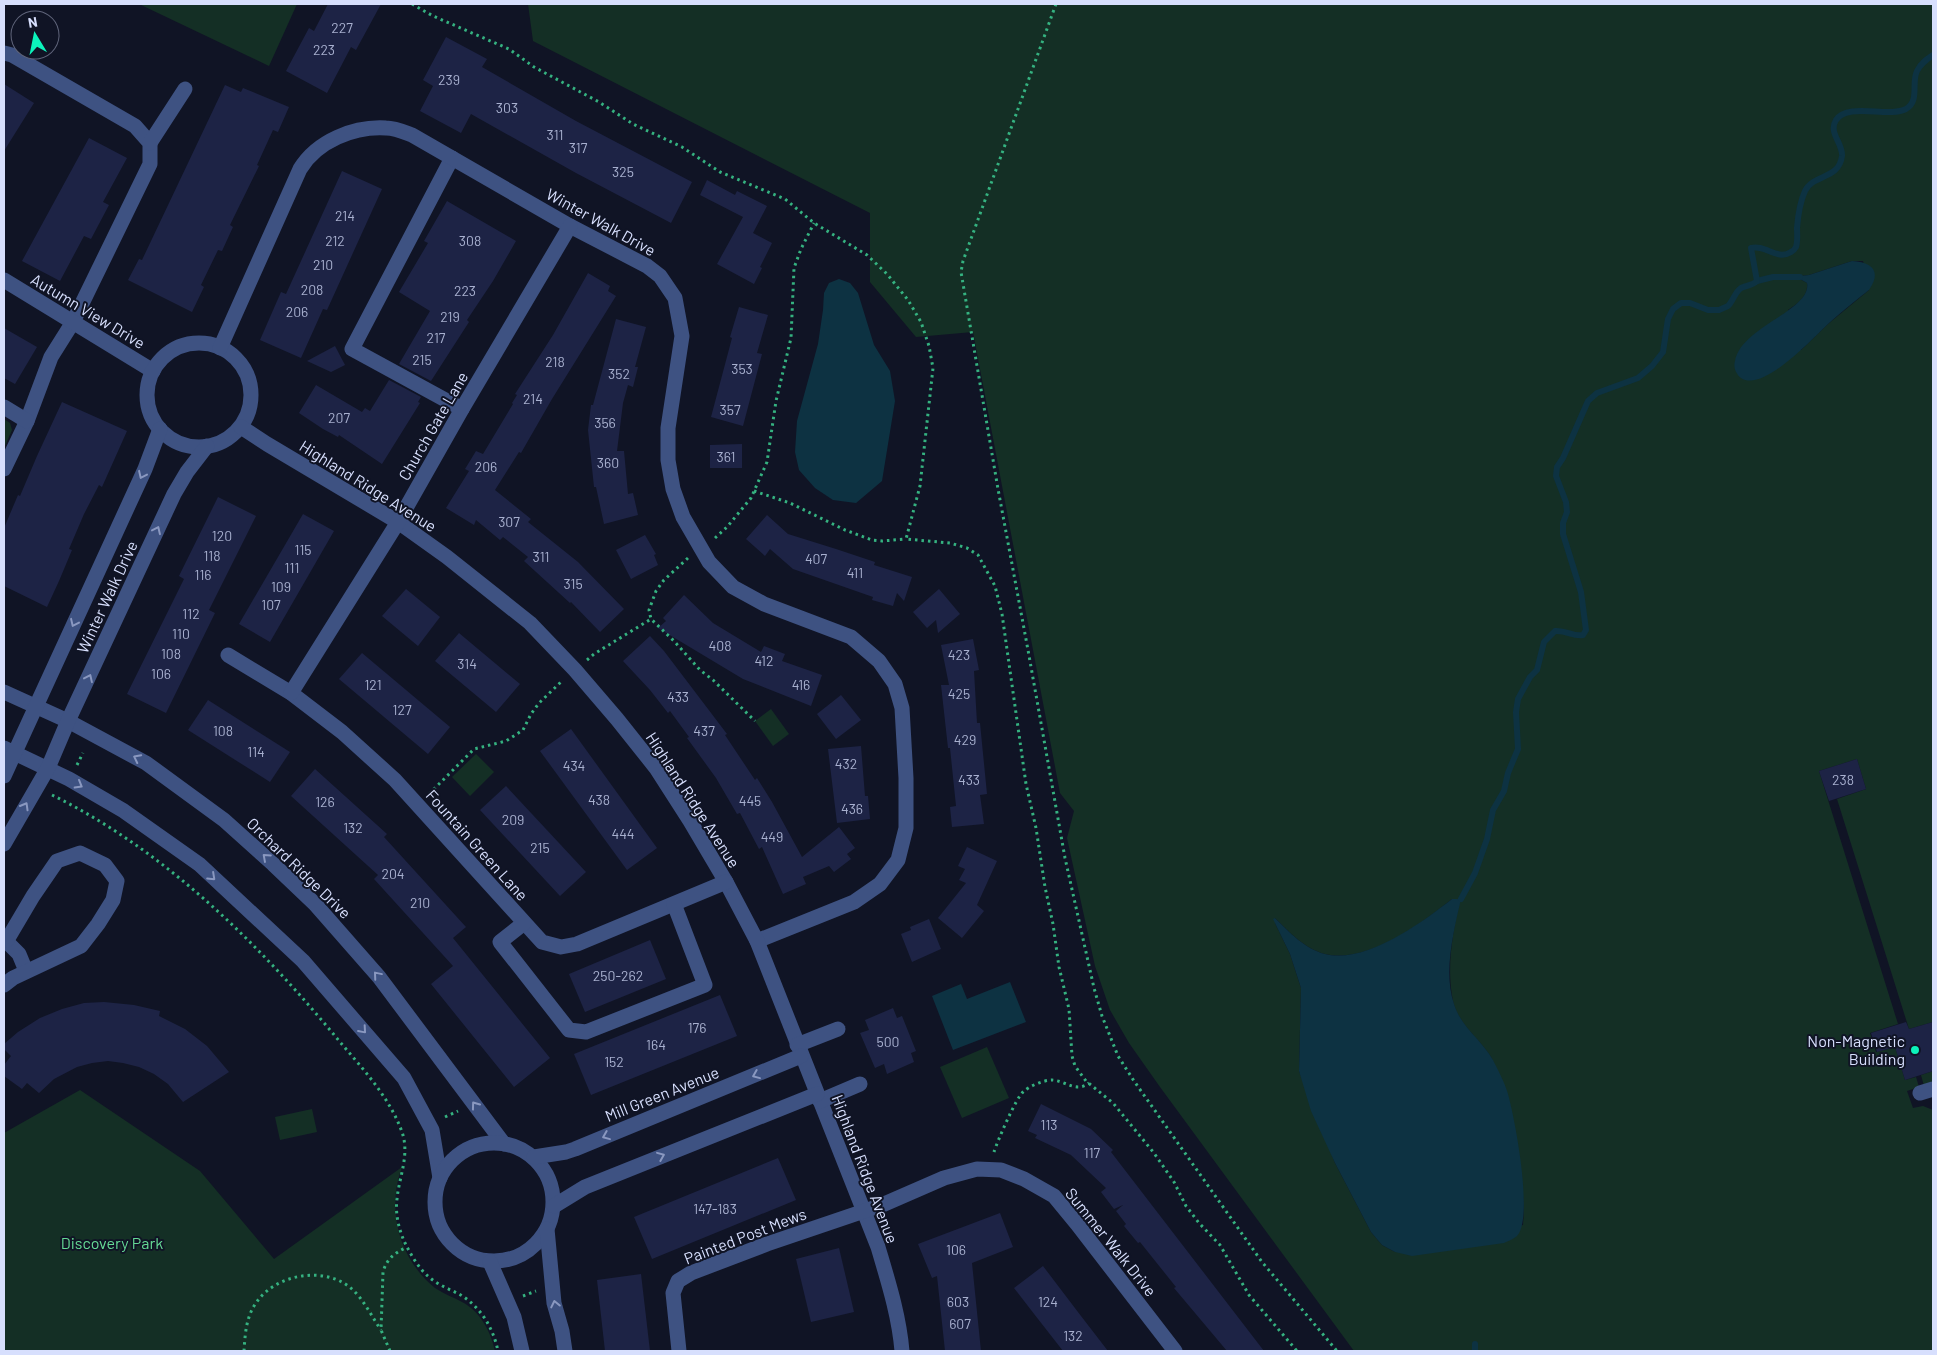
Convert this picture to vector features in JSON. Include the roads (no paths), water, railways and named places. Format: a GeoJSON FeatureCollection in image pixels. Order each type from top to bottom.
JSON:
{"type":"FeatureCollection","features":[{"type":"Feature","properties":{"kind":"street"},"geometry":{"type":"LineString","coordinates":[[4,53],[12,55],[135,126],[150,143]]}},
{"type":"Feature","properties":{"kind":"street"},"geometry":{"type":"LineString","coordinates":[[4,469],[27,420],[51,357],[73,322],[150,164],[150,143],[184,89]]}},
{"type":"Feature","properties":{"kind":"street","name":"Winter Walk Drive"},"geometry":{"type":"LineString","coordinates":[[220,348],[306,159],[315,150],[330,141],[356,130],[388,128],[412,135],[570,226],[647,266],[660,276],[675,298],[682,336],[668,428],[668,460],[673,489],[683,517],[708,562],[733,587],[764,604],[851,637],[879,661],[896,684],[902,708],[906,778],[906,828],[898,860],[880,884],[854,902],[757,941]]}},
{"type":"Feature","properties":{"kind":"street"},"geometry":{"type":"LineString","coordinates":[[452,158],[352,349],[462,409]]}},
{"type":"Feature","properties":{"kind":"street","name":"Church Gate Lane"},"geometry":{"type":"LineString","coordinates":[[291,693],[398,522],[570,226]]}},
{"type":"Feature","properties":{"kind":"street","name":"Autumn View Drive"},"geometry":{"type":"LineString","coordinates":[[4,280],[153,371]]}},
{"type":"Feature","properties":{"kind":"street"},"geometry":{"type":"LineString","coordinates":[[196,343],[214,345],[220,348],[238,359],[249,383],[250,398],[248,412],[241,427],[228,438],[207,446],[185,445],[169,438],[160,430],[152,417],[146,397],[153,371],[160,360],[176,348],[196,343]]}},
{"type":"Feature","properties":{"kind":"street"},"geometry":{"type":"LineString","coordinates":[[4,407],[27,420]]}},
{"type":"Feature","properties":{"kind":"street","name":"Highland Ridge Avenue"},"geometry":{"type":"LineString","coordinates":[[241,427],[398,522],[447,557],[530,623],[575,670],[656,768],[726,882],[757,941],[864,1211],[890,1286],[901,1333],[902,1351]]}},
{"type":"Feature","properties":{"kind":"street","name":"Winter Walk Drive"},"geometry":{"type":"LineString","coordinates":[[4,776],[10,750],[36,706],[145,469],[160,430]]}},
{"type":"Feature","properties":{"kind":"street","name":"Winter Walk Drive"},"geometry":{"type":"LineString","coordinates":[[4,844],[48,768],[174,494],[187,472],[207,446]]}},
{"type":"Feature","properties":{"kind":"street","name":"Fountain Green Lane"},"geometry":{"type":"LineString","coordinates":[[228,656],[291,693],[342,732],[395,780],[542,942],[560,947],[577,944],[726,882]]}},
{"type":"Feature","properties":{"kind":"street","name":"Orchard Ridge Drive"},"geometry":{"type":"LineString","coordinates":[[4,692],[68,721],[146,763],[224,820],[301,891],[379,977],[504,1144]]}},
{"type":"Feature","properties":{"kind":"street"},"geometry":{"type":"LineString","coordinates":[[10,750],[48,768],[124,811],[199,864],[303,961],[404,1078],[432,1130],[440,1178]]}},
{"type":"Feature","properties":{"kind":"street"},"geometry":{"type":"LineString","coordinates":[[4,985],[26,971],[82,946],[113,900],[117,881],[105,865],[80,853],[57,861],[5,940],[18,954],[26,971]]}},
{"type":"Feature","properties":{"kind":"street"},"geometry":{"type":"LineString","coordinates":[[524,922],[500,942],[569,1030],[586,1032],[705,985],[674,904]]}},
{"type":"Feature","properties":{"kind":"street","name":"Mill Green Avenue"},"geometry":{"type":"LineString","coordinates":[[534,1157],[566,1152],[799,1050],[838,1028]]}},
{"type":"Feature","properties":{"kind":"street"},"geometry":{"type":"LineString","coordinates":[[554,1206],[585,1187],[818,1097],[860,1084]]}},
{"type":"Feature","properties":{"kind":"street"},"geometry":{"type":"LineString","coordinates":[[487,1142],[515,1146],[534,1157],[550,1178],[554,1198],[553,1214],[548,1230],[535,1246],[514,1258],[490,1262],[475,1259],[460,1251],[448,1240],[436,1214],[434,1197],[444,1169],[454,1157],[467,1148],[487,1142]]}},
{"type":"Feature","properties":{"kind":"street","name":"Summer Walk Drive"},"geometry":{"type":"LineString","coordinates":[[864,1211],[944,1178],[977,1169],[1001,1170],[1024,1178],[1054,1196],[1175,1351]]}},
{"type":"Feature","properties":{"kind":"street","name":"Painted Post Mews"},"geometry":{"type":"LineString","coordinates":[[679,1351],[673,1293],[678,1281],[691,1273],[767,1244],[864,1211]]}},
{"type":"Feature","properties":{"kind":"street"},"geometry":{"type":"LineString","coordinates":[[548,1230],[554,1303],[562,1331],[565,1351]]}},
{"type":"Feature","properties":{"kind":"street"},"geometry":{"type":"LineString","coordinates":[[490,1262],[514,1317],[522,1351]]}},
{"type":"Feature","properties":{"kind":"water"},"geometry":{"type":"Polygon","coordinates":[[[1852,261],[1865,263],[1873,269],[1875,278],[1869,290],[1800,351],[1774,371],[1762,378],[1750,381],[1741,378],[1734,366],[1740,349],[1749,338],[1799,302],[1806,293],[1807,283],[1800,279],[1800,276],[1809,275],[1852,261]]]}},
{"type":"Feature","properties":{"kind":"water"},"geometry":{"type":"Polygon","coordinates":[[[839,279],[850,283],[858,293],[874,345],[890,371],[895,401],[882,481],[856,503],[833,500],[815,488],[799,470],[795,452],[797,421],[818,344],[824,293],[829,283],[839,279]]]}},
{"type":"Feature","properties":{"kind":"water"},"geometry":{"type":"Polygon","coordinates":[[[1452,899],[1461,899],[1451,951],[1449,978],[1451,992],[1461,1020],[1493,1060],[1507,1090],[1522,1168],[1524,1210],[1522,1226],[1517,1236],[1504,1243],[1412,1256],[1395,1252],[1382,1245],[1371,1232],[1335,1163],[1311,1111],[1299,1071],[1301,988],[1290,954],[1273,919],[1275,918],[1298,939],[1318,952],[1341,955],[1358,953],[1392,939],[1409,930],[1452,899]]]}},
{"type":"Feature","properties":{"kind":"water"},"geometry":{"type":"Polygon","coordinates":[[[1010,982],[1026,1022],[953,1050],[932,996],[961,984],[967,999],[1010,982]]]}},
{"type":"Feature","properties":{"kind":"waterway"},"geometry":{"type":"LineString","coordinates":[[1461,899],[1475,873],[1487,839],[1493,810],[1504,791],[1508,773],[1518,749],[1516,712],[1518,699],[1530,677],[1537,670],[1544,642],[1555,631],[1583,635],[1586,630],[1581,592],[1563,534],[1563,523],[1567,512],[1566,502],[1556,476],[1557,467],[1563,458],[1588,401],[1597,393],[1638,378],[1652,366],[1663,352],[1668,319],[1673,309],[1681,303],[1690,303],[1708,310],[1719,310],[1728,306],[1741,288],[1757,281],[1751,248],[1761,248],[1781,255],[1794,250],[1797,242],[1800,209],[1805,191],[1814,182],[1831,173],[1840,164],[1842,151],[1834,129],[1836,120],[1849,112],[1889,112],[1906,109],[1913,101],[1917,71],[1922,63],[1933,55]]}},
{"type":"Feature","properties":{"kind":"waterway"},"geometry":{"type":"LineString","coordinates":[[1757,281],[1773,277],[1800,277]]}},
{"type":"Feature","properties":{"kind":"waterway"},"geometry":{"type":"LineString","coordinates":[[1475,1344],[1475,1351]]}},
{"type":"Feature","properties":{"kind":"place","name":"Non-Magnetic Building"},"geometry":{"type":"Point","coordinates":[1915,1050]}},
{"type":"Feature","properties":{"kind":"park label","name":"Discovery Park"},"geometry":{"type":"Point","coordinates":[112,1243]}}]}
